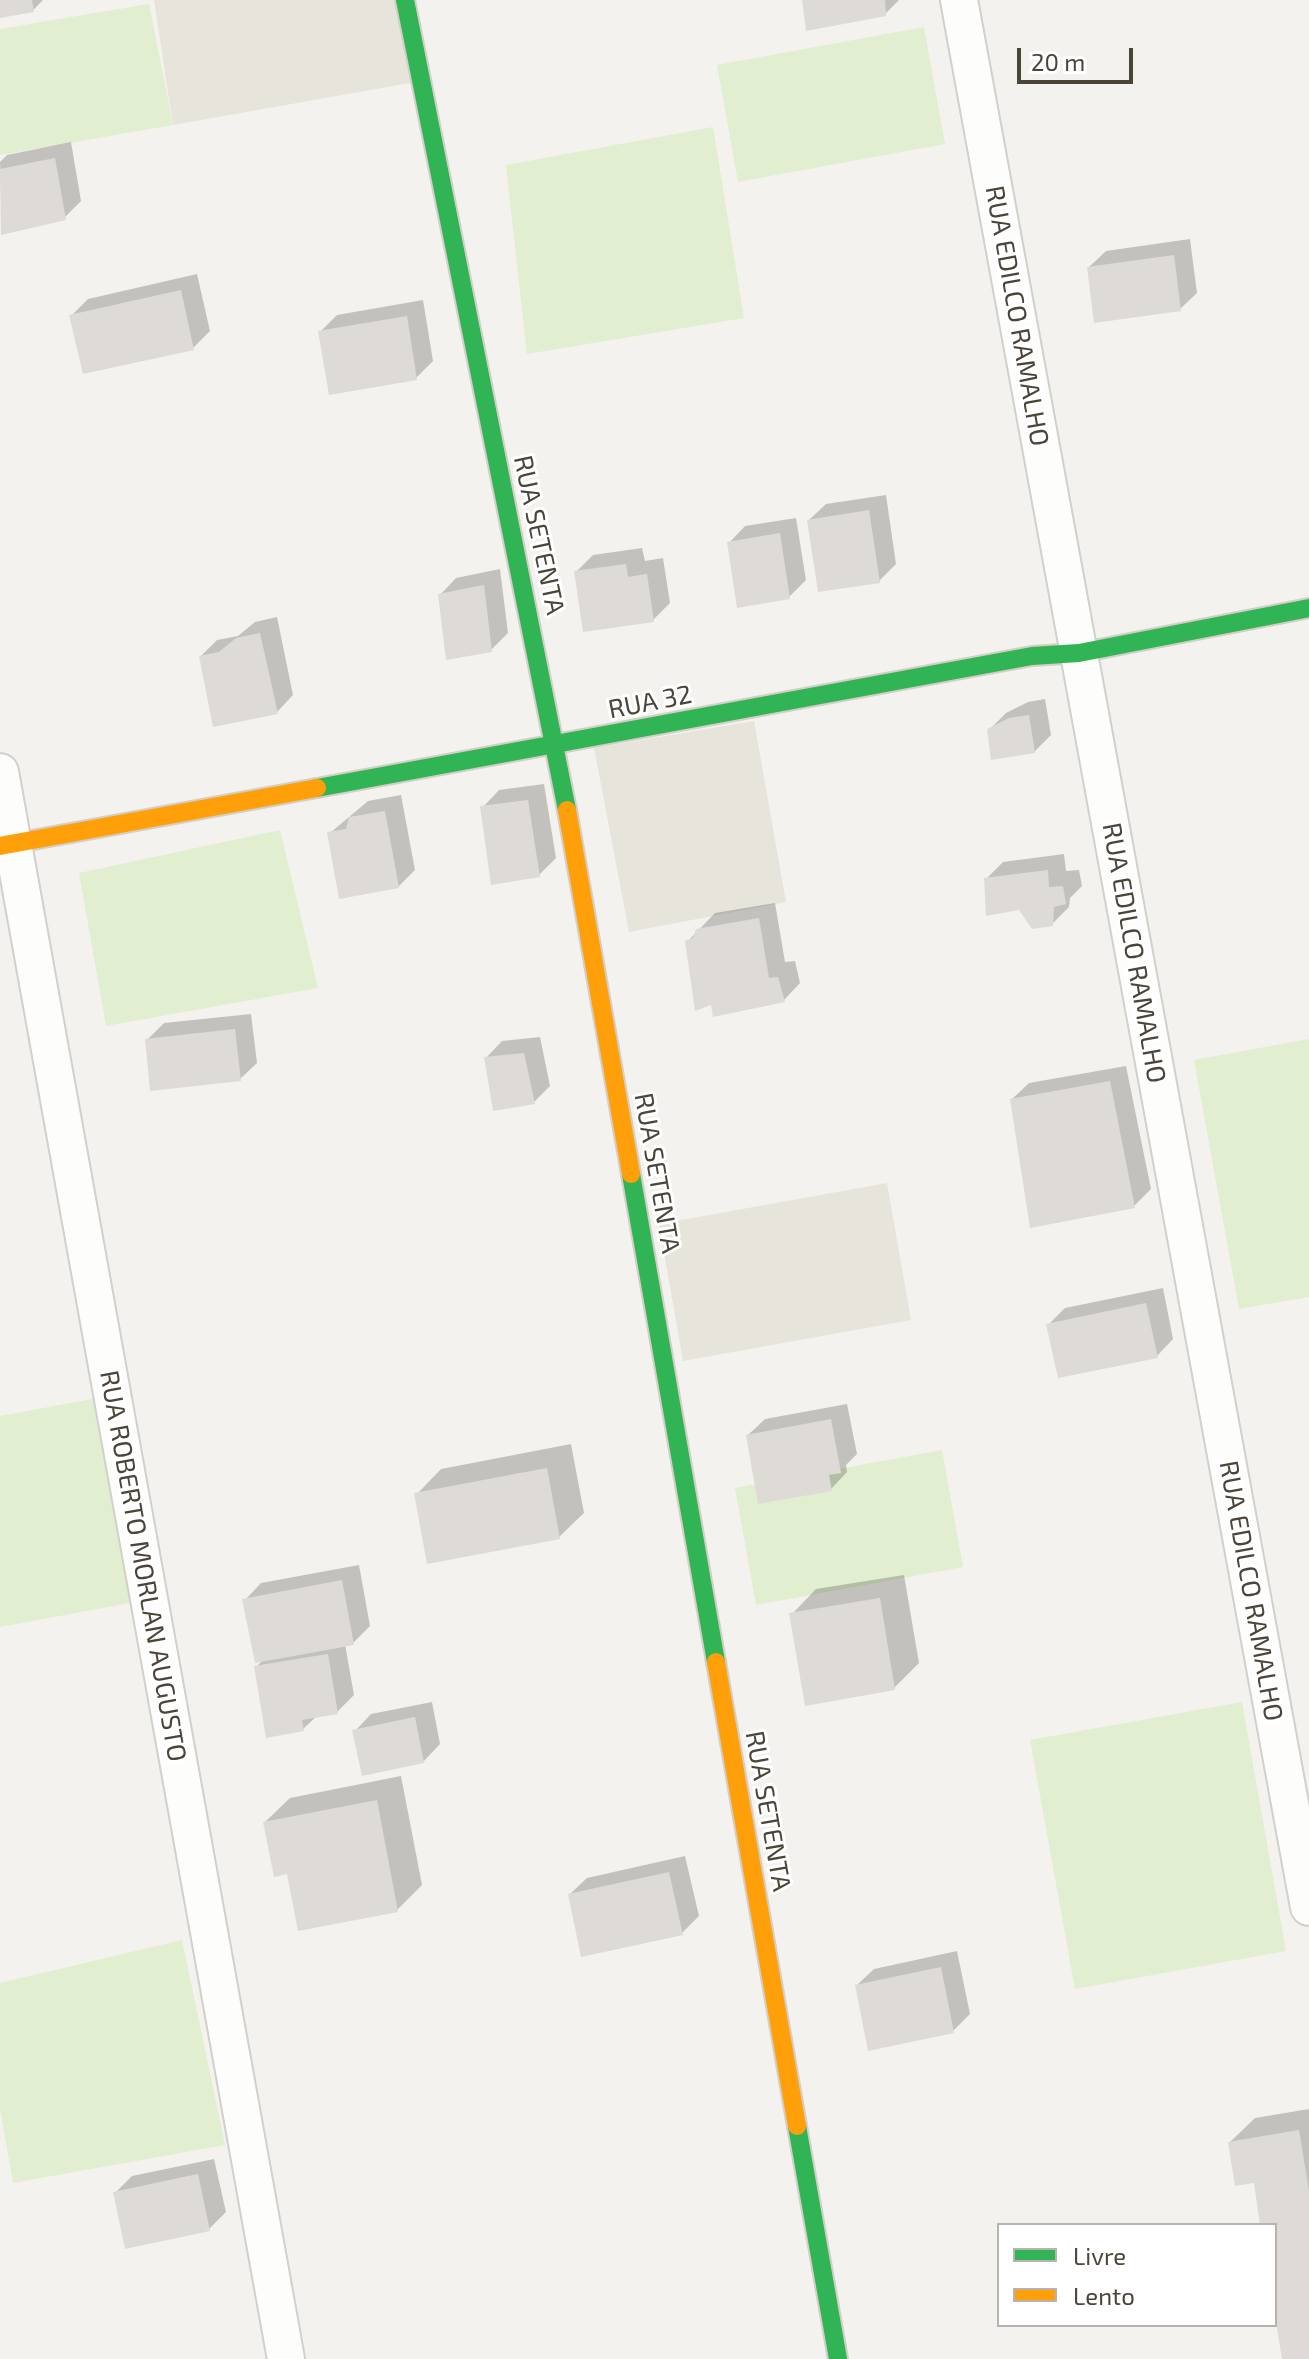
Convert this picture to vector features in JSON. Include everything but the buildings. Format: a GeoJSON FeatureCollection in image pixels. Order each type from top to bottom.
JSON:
{"type":"FeatureCollection","features":[{"type":"Feature","properties":{"kind":"street","name":"RUA SETENTA"},"geometry":{"type":"LineString","coordinates":[[405,0],[556,746],[838,2359]]}},
{"type":"Feature","properties":{"kind":"street","name":"RUA EDILCO RAMALHO"},"geometry":{"type":"LineString","coordinates":[[959,0],[1309,1907]]}},
{"type":"Feature","properties":{"kind":"street","name":"RUA 32"},"geometry":{"type":"LineString","coordinates":[[6,845],[1032,656],[1079,653],[1309,608]]}},
{"type":"Feature","properties":{"kind":"street","name":"RUA ROBERTO MORLAN AUGUSTO"},"geometry":{"type":"LineString","coordinates":[[0,772],[6,845],[286,2359]]}},
{"type":"Feature","properties":{"kind":"shaded area"},"geometry":{"type":"Polygon","coordinates":[[[154,0],[396,0],[410,83],[173,125],[154,0]]]}},
{"type":"Feature","properties":{"kind":"shaded area"},"geometry":{"type":"Polygon","coordinates":[[[754,721],[786,902],[629,932],[594,748],[754,721]]]}},
{"type":"Feature","properties":{"kind":"shaded area"},"geometry":{"type":"Polygon","coordinates":[[[887,1183],[911,1320],[683,1361],[659,1224],[887,1183]]]}},
{"type":"Feature","properties":{"kind":"green space"},"geometry":{"type":"Polygon","coordinates":[[[149,4],[173,125],[0,155],[0,29],[149,4]]]}},
{"type":"Feature","properties":{"kind":"green space"},"geometry":{"type":"Polygon","coordinates":[[[924,27],[945,144],[738,182],[717,65],[924,27]]]}},
{"type":"Feature","properties":{"kind":"green space"},"geometry":{"type":"Polygon","coordinates":[[[713,127],[744,318],[527,354],[506,165],[713,127]]]}},
{"type":"Feature","properties":{"kind":"green space"},"geometry":{"type":"Polygon","coordinates":[[[280,830],[318,988],[106,1026],[79,873],[280,830]]]}},
{"type":"Feature","properties":{"kind":"green space"},"geometry":{"type":"Polygon","coordinates":[[[1309,1039],[1309,1297],[1239,1309],[1194,1060],[1309,1039]]]}},
{"type":"Feature","properties":{"kind":"green space"},"geometry":{"type":"Polygon","coordinates":[[[103,1397],[141,1601],[0,1627],[0,1416],[103,1397]]]}},
{"type":"Feature","properties":{"kind":"green space"},"geometry":{"type":"Polygon","coordinates":[[[942,1450],[963,1567],[756,1605],[735,1488],[942,1450]]]}},
{"type":"Feature","properties":{"kind":"green space"},"geometry":{"type":"Polygon","coordinates":[[[1242,1702],[1286,1951],[1075,1989],[1030,1740],[1242,1702]]]}},
{"type":"Feature","properties":{"kind":"green space"},"geometry":{"type":"Polygon","coordinates":[[[182,1940],[225,2145],[13,2183],[0,2109],[0,1983],[182,1940]]]}},
{"type":"Feature","properties":{"kind":"traffic: fast"},"geometry":{"type":"LineString","coordinates":[[405,0],[567,810]]}},
{"type":"Feature","properties":{"kind":"traffic: fast"},"geometry":{"type":"LineString","coordinates":[[317,788],[1032,656],[1079,653],[1309,608]]}},
{"type":"Feature","properties":{"kind":"traffic: fast"},"geometry":{"type":"LineString","coordinates":[[631,1174],[716,1662]]}},
{"type":"Feature","properties":{"kind":"traffic: fast"},"geometry":{"type":"LineString","coordinates":[[797,2126],[838,2359]]}},
{"type":"Feature","properties":{"kind":"traffic: slow"},"geometry":{"type":"LineString","coordinates":[[0,846],[317,788]]}},
{"type":"Feature","properties":{"kind":"traffic: slow"},"geometry":{"type":"LineString","coordinates":[[567,810],[631,1174]]}},
{"type":"Feature","properties":{"kind":"traffic: slow"},"geometry":{"type":"LineString","coordinates":[[716,1662],[797,2126]]}}]}
